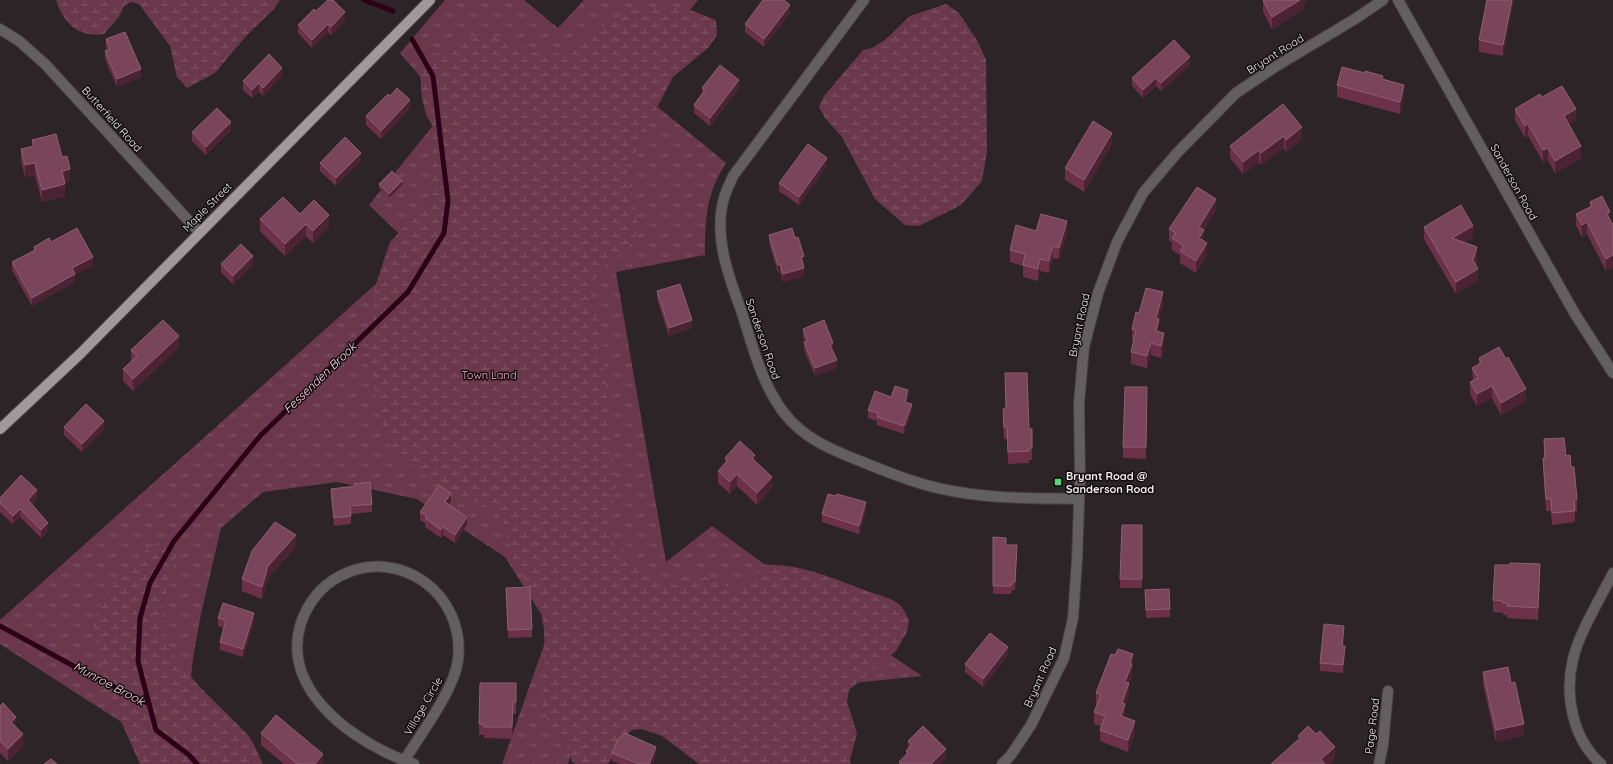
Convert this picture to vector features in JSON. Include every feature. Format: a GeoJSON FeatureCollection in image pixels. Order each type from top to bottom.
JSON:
{"type":"FeatureCollection","features":[{"type":"Feature","properties":{"kind":"main road","name":"Maple Street"},"geometry":{"type":"LineString","coordinates":[[0,429],[80,354],[430,0]]}},
{"type":"Feature","properties":{"kind":"street","name":"Sanderson Road"},"geometry":{"type":"LineString","coordinates":[[864,0],[733,176],[724,198],[720,218],[721,236],[728,272],[764,381],[785,414],[814,440],[832,450],[904,478],[958,492],[984,496],[1079,500]]}},
{"type":"Feature","properties":{"kind":"street","name":"Bryant Road"},"geometry":{"type":"LineString","coordinates":[[1002,764],[1011,755],[1031,726],[1064,658],[1072,618],[1079,500],[1079,403],[1084,347],[1098,293],[1117,242],[1143,193],[1177,153],[1236,93],[1278,65],[1355,19],[1383,0]]}},
{"type":"Feature","properties":{"kind":"street","name":"Sanderson Road"},"geometry":{"type":"LineString","coordinates":[[1398,0],[1575,314],[1613,373]]}},
{"type":"Feature","properties":{"kind":"street","name":"Butterfield Road"},"geometry":{"type":"LineString","coordinates":[[0,29],[20,41],[45,64],[199,232]]}},
{"type":"Feature","properties":{"kind":"street","name":"Village Circle"},"geometry":{"type":"LineString","coordinates":[[404,760],[443,697],[453,677],[458,655],[456,626],[449,610],[439,595],[421,579],[410,573],[393,568],[375,566],[357,569],[340,576],[325,586],[313,599],[304,614],[298,631],[297,643],[300,667],[308,688],[326,709],[353,732],[404,760],[414,764]]}},
{"type":"Feature","properties":{"kind":"street"},"geometry":{"type":"LineString","coordinates":[[1601,764],[1587,748],[1581,738],[1575,723],[1569,692],[1572,660],[1613,574]]}},
{"type":"Feature","properties":{"kind":"street","name":"Page Road"},"geometry":{"type":"LineString","coordinates":[[1379,764],[1383,745],[1388,691]]}},
{"type":"Feature","properties":{"kind":"green space"},"geometry":{"type":"Polygon","coordinates":[[[56,0],[280,0],[274,9],[247,35],[215,73],[187,88],[177,77],[170,46],[139,4],[131,2],[124,6],[119,17],[104,34],[95,35],[87,34],[73,27],[63,16],[56,0]]]}},
{"type":"Feature","properties":{"kind":"green space","name":"Town Land"},"geometry":{"type":"Polygon","coordinates":[[[445,0],[524,0],[558,28],[584,0],[698,0],[631,85],[726,163],[714,185],[708,207],[705,230],[705,255],[616,272],[666,562],[712,526],[854,630],[922,676],[795,689],[603,644],[568,764],[502,764],[550,628],[505,557],[417,499],[337,482],[263,492],[221,528],[201,614],[193,658],[182,761],[0,644],[0,620],[415,249],[369,205],[447,108],[400,53],[445,0]]]}},
{"type":"Feature","properties":{"kind":"green space"},"geometry":{"type":"Polygon","coordinates":[[[946,4],[959,13],[978,42],[986,60],[987,151],[982,181],[961,205],[919,226],[905,225],[875,199],[842,137],[825,118],[819,107],[824,96],[863,50],[872,48],[885,40],[910,16],[946,4]]]}},
{"type":"Feature","properties":{"kind":"green space"},"geometry":{"type":"Polygon","coordinates":[[[648,7],[685,8],[716,20],[717,35],[709,47],[673,77],[651,119],[642,146],[626,163],[638,224],[635,238],[628,249],[607,263],[595,278],[590,301],[600,327],[614,469],[617,477],[609,529],[610,541],[667,584],[676,585],[687,573],[698,573],[730,588],[739,588],[747,583],[762,565],[789,566],[831,577],[894,601],[901,606],[909,619],[907,632],[896,651],[849,690],[847,702],[857,733],[850,760],[851,764],[699,764],[662,736],[642,729],[632,730],[626,735],[608,764],[576,764],[572,762],[566,745],[550,725],[542,709],[545,663],[544,629],[540,607],[534,588],[524,579],[513,558],[503,521],[493,510],[439,485],[398,456],[391,445],[381,421],[375,394],[374,379],[368,365],[356,359],[368,352],[373,343],[375,287],[390,242],[432,198],[433,127],[426,114],[422,99],[420,72],[416,58],[420,49],[436,54],[448,52],[466,38],[482,34],[500,37],[534,52],[553,54],[565,51],[628,10],[648,7]]]}},
{"type":"Feature","properties":{"kind":"green space"},"geometry":{"type":"Polygon","coordinates":[[[167,538],[174,541],[178,547],[164,601],[163,623],[164,634],[168,646],[176,659],[187,672],[247,734],[263,764],[140,764],[113,703],[102,695],[98,687],[102,672],[94,628],[96,616],[102,603],[110,589],[132,563],[156,543],[167,538]]]}},
{"type":"Feature","properties":{"kind":"building"},"geometry":{"type":"Polygon","coordinates":[[[328,0],[333,0],[345,12],[331,27],[328,24],[312,40],[298,25],[314,9],[316,11],[328,0]]]}},
{"type":"Feature","properties":{"kind":"building"},"geometry":{"type":"Polygon","coordinates":[[[763,0],[784,0],[790,5],[764,39],[745,24],[763,0]]]}},
{"type":"Feature","properties":{"kind":"building"},"geometry":{"type":"Polygon","coordinates":[[[1263,0],[1300,0],[1272,17],[1263,0]]]}},
{"type":"Feature","properties":{"kind":"building"},"geometry":{"type":"Polygon","coordinates":[[[1487,0],[1512,0],[1503,45],[1479,40],[1487,0]]]}},
{"type":"Feature","properties":{"kind":"building"},"geometry":{"type":"Polygon","coordinates":[[[125,32],[141,69],[117,79],[105,51],[110,49],[106,39],[125,32]]]}},
{"type":"Feature","properties":{"kind":"building"},"geometry":{"type":"Polygon","coordinates":[[[1174,40],[1190,57],[1161,83],[1156,78],[1143,90],[1132,78],[1174,40]]]}},
{"type":"Feature","properties":{"kind":"building"},"geometry":{"type":"Polygon","coordinates":[[[269,54],[282,68],[263,88],[259,83],[252,90],[243,81],[269,54]]]}},
{"type":"Feature","properties":{"kind":"building"},"geometry":{"type":"Polygon","coordinates":[[[720,65],[739,80],[710,118],[694,105],[705,90],[702,88],[720,65]]]}},
{"type":"Feature","properties":{"kind":"building"},"geometry":{"type":"Polygon","coordinates":[[[1342,67],[1383,76],[1382,79],[1404,85],[1400,102],[1337,85],[1342,67]]]}},
{"type":"Feature","properties":{"kind":"building"},"geometry":{"type":"Polygon","coordinates":[[[1562,86],[1576,109],[1564,116],[1581,146],[1555,161],[1548,148],[1543,150],[1528,124],[1525,126],[1515,109],[1540,94],[1542,97],[1562,86]]]}},
{"type":"Feature","properties":{"kind":"building"},"geometry":{"type":"Polygon","coordinates":[[[397,88],[410,100],[381,131],[366,116],[388,94],[390,96],[397,88]]]}},
{"type":"Feature","properties":{"kind":"building"},"geometry":{"type":"Polygon","coordinates":[[[1283,104],[1302,127],[1286,140],[1284,136],[1261,153],[1259,150],[1243,162],[1230,146],[1283,104]]]}},
{"type":"Feature","properties":{"kind":"building"},"geometry":{"type":"Polygon","coordinates":[[[217,108],[231,122],[206,147],[192,132],[217,108]]]}},
{"type":"Feature","properties":{"kind":"building"},"geometry":{"type":"Polygon","coordinates":[[[1093,121],[1112,133],[1084,180],[1065,168],[1093,121]]]}},
{"type":"Feature","properties":{"kind":"building"},"geometry":{"type":"Polygon","coordinates":[[[56,134],[62,157],[67,156],[70,169],[62,171],[65,184],[42,190],[35,163],[25,165],[21,149],[34,146],[32,140],[56,134]]]}},
{"type":"Feature","properties":{"kind":"building"},"geometry":{"type":"Polygon","coordinates":[[[345,137],[361,153],[336,178],[320,163],[345,137]]]}},
{"type":"Feature","properties":{"kind":"building"},"geometry":{"type":"Polygon","coordinates":[[[808,144],[827,158],[799,197],[779,183],[808,144]]]}},
{"type":"Feature","properties":{"kind":"building"},"geometry":{"type":"Polygon","coordinates":[[[392,171],[402,181],[389,194],[379,184],[392,171]]]}},
{"type":"Feature","properties":{"kind":"building"},"geometry":{"type":"Polygon","coordinates":[[[1197,187],[1216,199],[1199,227],[1204,230],[1199,238],[1207,243],[1196,261],[1180,251],[1184,246],[1172,238],[1176,233],[1169,229],[1197,187]]]}},
{"type":"Feature","properties":{"kind":"building"},"geometry":{"type":"Polygon","coordinates":[[[1602,196],[1610,212],[1607,214],[1613,225],[1613,255],[1606,259],[1587,222],[1582,225],[1576,214],[1592,206],[1590,202],[1602,196]]]}},
{"type":"Feature","properties":{"kind":"building"},"geometry":{"type":"Polygon","coordinates":[[[283,197],[300,214],[314,200],[329,215],[313,231],[306,224],[285,244],[260,219],[283,197]]]}},
{"type":"Feature","properties":{"kind":"building"},"geometry":{"type":"Polygon","coordinates":[[[1461,205],[1473,226],[1452,238],[1477,247],[1473,260],[1478,269],[1456,282],[1424,227],[1461,205]]]}},
{"type":"Feature","properties":{"kind":"building"},"geometry":{"type":"Polygon","coordinates":[[[1041,214],[1067,221],[1059,248],[1053,246],[1049,261],[1040,259],[1038,269],[1023,265],[1025,254],[1010,250],[1016,225],[1036,231],[1041,214]]]}},
{"type":"Feature","properties":{"kind":"building"},"geometry":{"type":"Polygon","coordinates":[[[77,228],[93,257],[72,268],[75,274],[32,298],[12,262],[35,250],[34,247],[49,238],[51,242],[77,228]]]}},
{"type":"Feature","properties":{"kind":"building"},"geometry":{"type":"Polygon","coordinates":[[[792,228],[795,238],[798,237],[804,256],[801,257],[804,268],[783,274],[780,264],[778,265],[769,235],[792,228]]]}},
{"type":"Feature","properties":{"kind":"building"},"geometry":{"type":"Polygon","coordinates":[[[241,244],[253,256],[233,276],[221,264],[241,244]]]}},
{"type":"Feature","properties":{"kind":"building"},"geometry":{"type":"Polygon","coordinates":[[[680,284],[692,320],[669,328],[657,291],[680,284]]]}},
{"type":"Feature","properties":{"kind":"building"},"geometry":{"type":"Polygon","coordinates":[[[1146,288],[1163,292],[1156,318],[1159,319],[1156,331],[1164,333],[1161,346],[1151,343],[1147,356],[1131,352],[1136,330],[1132,329],[1136,312],[1139,313],[1146,288]]]}},
{"type":"Feature","properties":{"kind":"building"},"geometry":{"type":"Polygon","coordinates":[[[163,320],[179,336],[133,379],[123,369],[137,356],[131,350],[163,320]]]}},
{"type":"Feature","properties":{"kind":"building"},"geometry":{"type":"Polygon","coordinates":[[[824,320],[833,343],[830,345],[837,360],[815,368],[804,342],[808,341],[803,329],[824,320]]]}},
{"type":"Feature","properties":{"kind":"building"},"geometry":{"type":"Polygon","coordinates":[[[1499,347],[1506,359],[1508,357],[1526,389],[1501,403],[1492,386],[1477,394],[1470,382],[1478,378],[1472,368],[1481,363],[1479,358],[1499,347]]]}},
{"type":"Feature","properties":{"kind":"building"},"geometry":{"type":"Polygon","coordinates":[[[1005,373],[1027,373],[1029,429],[1032,429],[1032,448],[1029,448],[1029,451],[1008,452],[1007,427],[1004,427],[1003,409],[1006,409],[1005,373]]]}},
{"type":"Feature","properties":{"kind":"building"},"geometry":{"type":"Polygon","coordinates":[[[895,386],[908,390],[905,402],[912,404],[904,426],[877,417],[878,413],[868,410],[875,391],[891,397],[895,386]]]}},
{"type":"Feature","properties":{"kind":"building"},"geometry":{"type":"Polygon","coordinates":[[[1125,387],[1147,387],[1146,447],[1123,447],[1125,387]]]}},
{"type":"Feature","properties":{"kind":"building"},"geometry":{"type":"Polygon","coordinates":[[[86,404],[104,421],[82,444],[64,427],[86,404]]]}},
{"type":"Feature","properties":{"kind":"building"},"geometry":{"type":"Polygon","coordinates":[[[1564,438],[1566,456],[1570,455],[1571,467],[1574,467],[1577,499],[1574,499],[1575,511],[1552,513],[1551,499],[1546,499],[1543,458],[1545,458],[1544,439],[1564,438]]]}},
{"type":"Feature","properties":{"kind":"building"},"geometry":{"type":"Polygon","coordinates":[[[740,441],[755,455],[752,458],[772,477],[757,493],[737,474],[730,482],[718,471],[728,460],[725,458],[740,441]]]}},
{"type":"Feature","properties":{"kind":"building"},"geometry":{"type":"Polygon","coordinates":[[[21,475],[37,490],[28,500],[48,523],[41,530],[20,509],[13,516],[0,503],[0,498],[21,475]]]}},
{"type":"Feature","properties":{"kind":"building"},"geometry":{"type":"Polygon","coordinates":[[[370,482],[372,504],[350,506],[351,516],[334,518],[331,489],[355,486],[354,484],[370,482]]]}},
{"type":"Feature","properties":{"kind":"building"},"geometry":{"type":"Polygon","coordinates":[[[439,485],[451,493],[445,502],[467,517],[455,535],[443,527],[441,530],[425,518],[427,516],[420,512],[439,485]]]}},
{"type":"Feature","properties":{"kind":"building"},"geometry":{"type":"Polygon","coordinates":[[[828,494],[836,496],[837,494],[866,502],[859,526],[822,514],[828,494]]]}},
{"type":"Feature","properties":{"kind":"building"},"geometry":{"type":"Polygon","coordinates":[[[275,522],[296,535],[268,566],[262,587],[242,579],[252,551],[275,522]]]}},
{"type":"Feature","properties":{"kind":"building"},"geometry":{"type":"Polygon","coordinates":[[[1122,525],[1142,525],[1142,579],[1120,579],[1122,525]]]}},
{"type":"Feature","properties":{"kind":"building"},"geometry":{"type":"Polygon","coordinates":[[[993,537],[1006,538],[1006,545],[1017,545],[1015,582],[1012,582],[1011,586],[993,586],[993,537]]]}},
{"type":"Feature","properties":{"kind":"building"},"geometry":{"type":"Polygon","coordinates":[[[1510,563],[1540,564],[1538,608],[1507,606],[1507,603],[1503,603],[1503,601],[1493,600],[1495,565],[1510,565],[1510,563]]]}},
{"type":"Feature","properties":{"kind":"building"},"geometry":{"type":"Polygon","coordinates":[[[530,587],[532,629],[508,630],[506,588],[530,587]]]}},
{"type":"Feature","properties":{"kind":"building"},"geometry":{"type":"Polygon","coordinates":[[[1169,589],[1170,609],[1146,610],[1145,590],[1169,589]]]}},
{"type":"Feature","properties":{"kind":"building"},"geometry":{"type":"Polygon","coordinates":[[[223,603],[254,613],[243,649],[220,642],[226,620],[218,618],[223,603]]]}},
{"type":"Feature","properties":{"kind":"building"},"geometry":{"type":"Polygon","coordinates":[[[1324,624],[1344,626],[1342,646],[1345,646],[1343,665],[1320,663],[1324,624]]]}},
{"type":"Feature","properties":{"kind":"building"},"geometry":{"type":"Polygon","coordinates":[[[990,633],[1008,647],[983,679],[965,664],[990,633]]]}},
{"type":"Feature","properties":{"kind":"building"},"geometry":{"type":"Polygon","coordinates":[[[1118,649],[1133,654],[1130,663],[1132,664],[1125,682],[1129,683],[1122,703],[1125,704],[1121,716],[1135,721],[1128,740],[1100,730],[1105,716],[1094,712],[1101,695],[1096,693],[1111,654],[1115,655],[1118,649]]]}},
{"type":"Feature","properties":{"kind":"building"},"geometry":{"type":"Polygon","coordinates":[[[1508,667],[1511,683],[1515,682],[1524,724],[1496,730],[1483,672],[1508,667]]]}},
{"type":"Feature","properties":{"kind":"building"},"geometry":{"type":"Polygon","coordinates":[[[480,683],[516,683],[516,702],[513,702],[512,727],[484,727],[484,724],[479,724],[480,683]]]}},
{"type":"Feature","properties":{"kind":"building"},"geometry":{"type":"Polygon","coordinates":[[[3,703],[16,717],[11,722],[23,734],[8,749],[0,741],[0,706],[3,703]]]}},
{"type":"Feature","properties":{"kind":"building"},"geometry":{"type":"Polygon","coordinates":[[[276,715],[323,754],[315,764],[297,764],[261,733],[276,715]]]}},
{"type":"Feature","properties":{"kind":"building"},"geometry":{"type":"Polygon","coordinates":[[[923,726],[946,749],[931,764],[902,764],[899,762],[908,753],[906,751],[912,744],[908,741],[923,726]]]}},
{"type":"Feature","properties":{"kind":"building"},"geometry":{"type":"Polygon","coordinates":[[[1308,726],[1316,734],[1320,731],[1335,747],[1321,759],[1325,764],[1271,764],[1300,738],[1298,736],[1308,726]]]}},
{"type":"Feature","properties":{"kind":"building"},"geometry":{"type":"Polygon","coordinates":[[[625,733],[656,747],[649,764],[639,764],[612,753],[618,739],[625,733]]]}},
{"type":"Feature","properties":{"kind":"building"},"geometry":{"type":"Polygon","coordinates":[[[51,759],[57,764],[44,764],[51,759]]]}},
{"type":"Feature","properties":{"kind":"waterway","name":"Fessenden Brook"},"geometry":{"type":"LineString","coordinates":[[364,0],[393,11]]}},
{"type":"Feature","properties":{"kind":"waterway","name":"Fessenden Brook"},"geometry":{"type":"LineString","coordinates":[[149,704],[138,661],[140,618],[150,583],[174,541],[260,436],[408,292],[444,233],[448,201],[433,76],[412,39]]}},
{"type":"Feature","properties":{"kind":"waterway","name":"Munroe Brook"},"geometry":{"type":"LineString","coordinates":[[0,626],[79,669],[149,704],[156,730],[189,755],[197,764]]}},
{"type":"Feature","properties":{"kind":"place","name":"Bryant Road @ Sanderson Road"},"geometry":{"type":"Point","coordinates":[1058,482]}}]}
